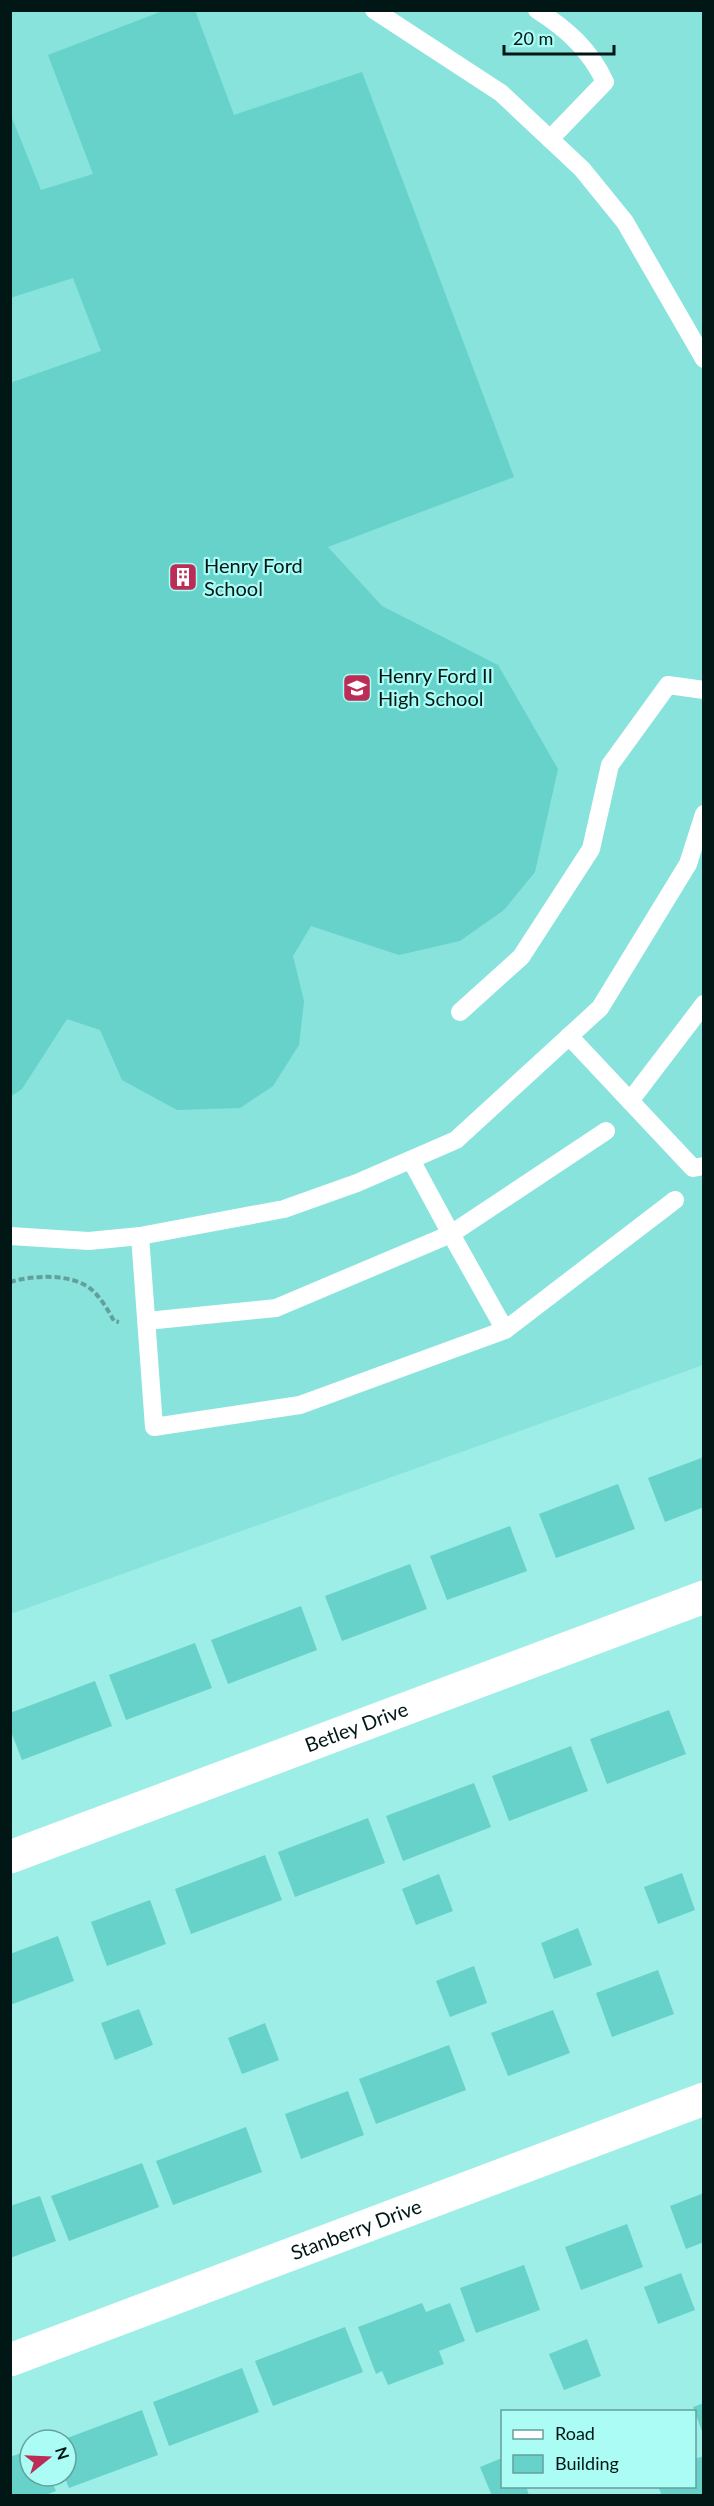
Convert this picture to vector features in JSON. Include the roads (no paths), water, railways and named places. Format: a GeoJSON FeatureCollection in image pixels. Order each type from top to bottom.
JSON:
{"type":"FeatureCollection","features":[{"type":"Feature","properties":{"kind":"street","name":"Betley Drive"},"geometry":{"type":"LineString","coordinates":[[10,1857],[704,1597]]}},
{"type":"Feature","properties":{"kind":"street","name":"Stanberry Drive"},"geometry":{"type":"LineString","coordinates":[[10,2360],[704,2099]]}},
{"type":"Feature","properties":{"kind":"lane"},"geometry":{"type":"LineString","coordinates":[[374,10],[501,93],[582,169],[625,222],[704,359]]}},
{"type":"Feature","properties":{"kind":"lane"},"geometry":{"type":"LineString","coordinates":[[537,10],[565,28],[596,63],[605,82],[550,139]]}},
{"type":"Feature","properties":{"kind":"lane"},"geometry":{"type":"LineString","coordinates":[[460,1012],[521,957],[591,849],[610,765],[668,685],[704,690]]}},
{"type":"Feature","properties":{"kind":"lane"},"geometry":{"type":"LineString","coordinates":[[10,1236],[89,1241],[140,1236],[284,1209],[357,1183],[456,1140],[600,1008],[688,864],[704,814]]}},
{"type":"Feature","properties":{"kind":"lane"},"geometry":{"type":"LineString","coordinates":[[630,1101],[704,1004]]}},
{"type":"Feature","properties":{"kind":"lane"},"geometry":{"type":"LineString","coordinates":[[569,1036],[693,1168],[704,1166]]}},
{"type":"Feature","properties":{"kind":"lane"},"geometry":{"type":"LineString","coordinates":[[147,1321],[276,1308],[451,1234],[606,1131]]}},
{"type":"Feature","properties":{"kind":"lane"},"geometry":{"type":"LineString","coordinates":[[411,1160],[505,1330]]}},
{"type":"Feature","properties":{"kind":"lane"},"geometry":{"type":"LineString","coordinates":[[140,1236],[154,1427],[300,1405],[505,1330],[675,1200]]}},
{"type":"Feature","properties":{"kind":"place","name":"Henry Ford School"},"geometry":{"type":"Point","coordinates":[183,577]}},
{"type":"Feature","properties":{"kind":"place","name":"Henry Ford II High School"},"geometry":{"type":"Point","coordinates":[357,688]}}]}
